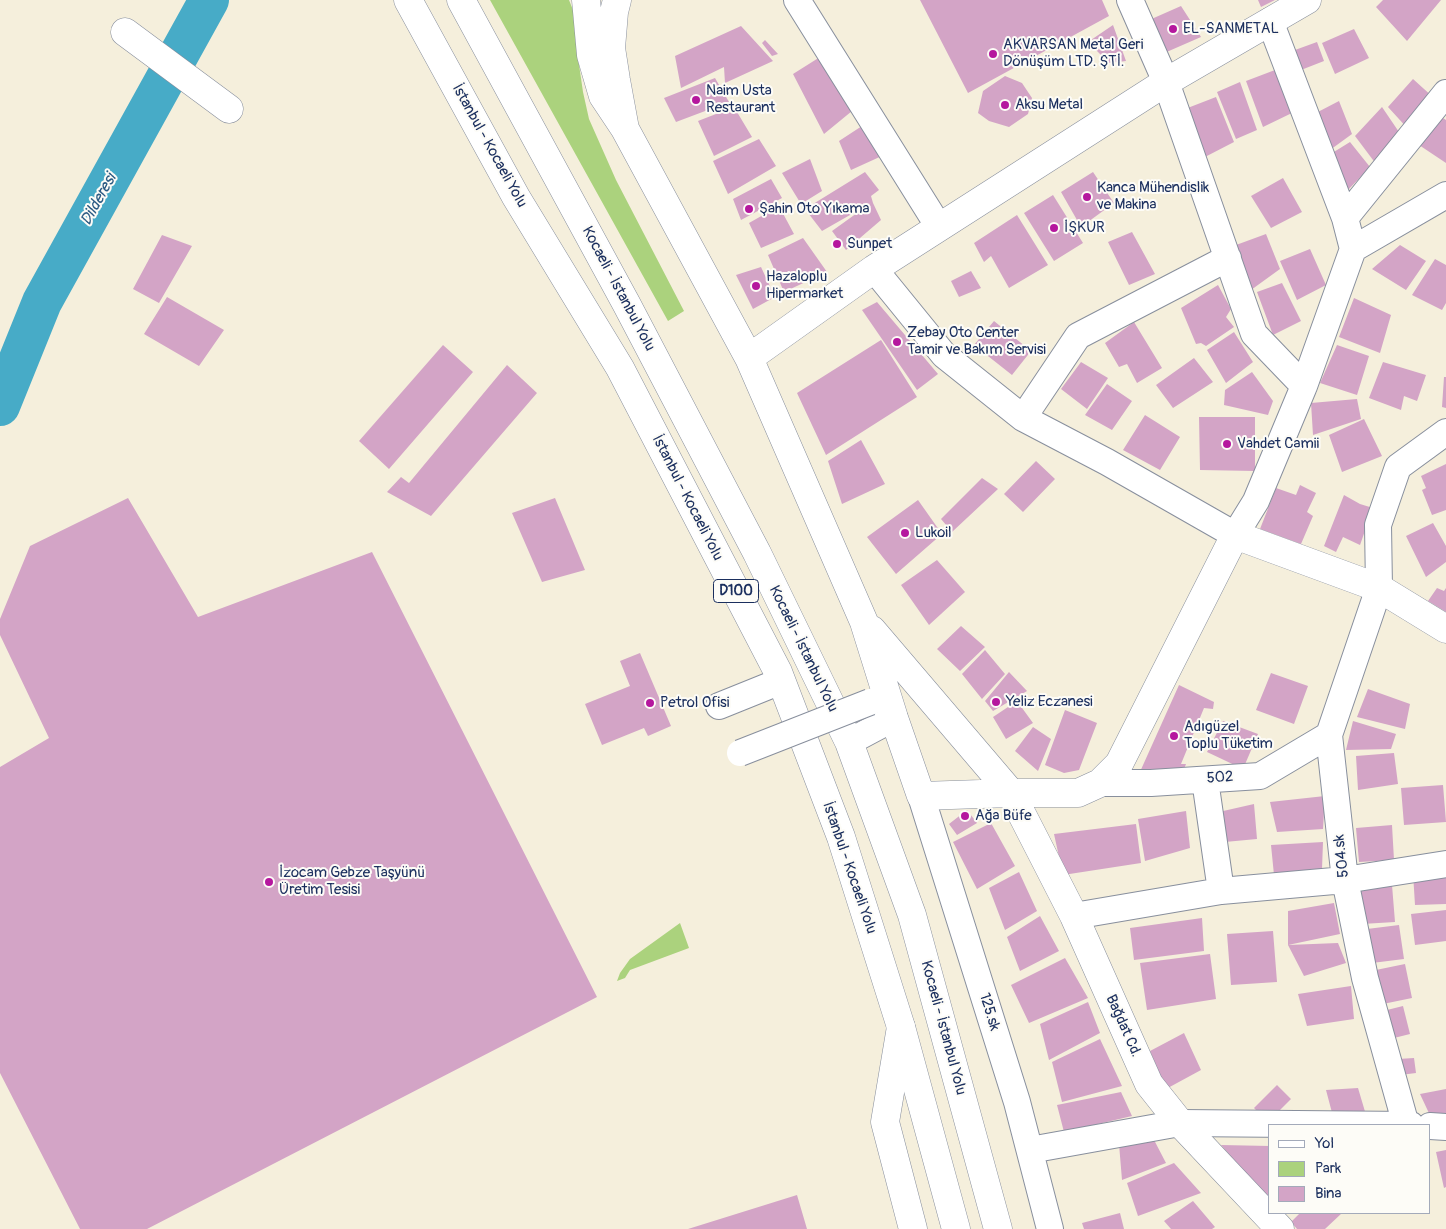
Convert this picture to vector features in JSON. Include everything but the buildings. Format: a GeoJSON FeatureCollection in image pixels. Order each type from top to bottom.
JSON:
{"type":"FeatureCollection","features":[{"type":"Feature","properties":{"kind":"main road","name":"İstanbul - Kocaeli Yolu"},"geometry":{"type":"LineString","coordinates":[[408,0],[516,197],[620,368],[778,672],[841,837],[901,1027],[956,1229]]}},
{"type":"Feature","properties":{"kind":"main road","name":"Kocaeli - İstanbul Yolu"},"geometry":{"type":"LineString","coordinates":[[461,0],[636,322],[757,554],[849,742],[912,915],[998,1229]]}},
{"type":"Feature","properties":{"kind":"main road"},"geometry":{"type":"LineString","coordinates":[[586,0],[592,55],[603,96],[625,129],[748,358],[864,622],[921,796],[1078,793],[1100,783],[1118,764],[1235,535],[1379,588],[1446,629]]}},
{"type":"Feature","properties":{"kind":"main road"},"geometry":{"type":"LineString","coordinates":[[617,0],[611,48],[625,129]]}},
{"type":"Feature","properties":{"kind":"main road"},"geometry":{"type":"LineString","coordinates":[[748,358],[874,269],[939,227],[1166,82],[1307,0]]}},
{"type":"Feature","properties":{"kind":"main road"},"geometry":{"type":"LineString","coordinates":[[125,32],[229,109]]}},
{"type":"Feature","properties":{"kind":"main road","name":"Bağdat Cd."},"geometry":{"type":"LineString","coordinates":[[864,622],[1011,793],[1074,916],[1148,1084],[1180,1123],[1280,1229]]}},
{"type":"Feature","properties":{"kind":"main road"},"geometry":{"type":"LineString","coordinates":[[901,1027],[884,1122],[913,1229]]}},
{"type":"Feature","properties":{"kind":"street"},"geometry":{"type":"LineString","coordinates":[[797,0],[939,227]]}},
{"type":"Feature","properties":{"kind":"street"},"geometry":{"type":"LineString","coordinates":[[1130,0],[1166,82],[1254,334],[1304,386]]}},
{"type":"Feature","properties":{"kind":"street"},"geometry":{"type":"LineString","coordinates":[[874,269],[944,355],[1024,418],[1107,462],[1235,535],[1256,501],[1304,386],[1353,250],[1345,218],[1270,21]]}},
{"type":"Feature","properties":{"kind":"street"},"geometry":{"type":"LineString","coordinates":[[1345,218],[1446,93]]}},
{"type":"Feature","properties":{"kind":"street"},"geometry":{"type":"LineString","coordinates":[[1353,250],[1446,195]]}},
{"type":"Feature","properties":{"kind":"street"},"geometry":{"type":"LineString","coordinates":[[1024,418],[1078,336],[1228,258]]}},
{"type":"Feature","properties":{"kind":"street","name":"504.sk"},"geometry":{"type":"LineString","coordinates":[[1406,1124],[1365,978],[1345,880],[1330,736],[1379,588],[1378,525],[1398,467],[1446,432]]}},
{"type":"Feature","properties":{"kind":"street"},"geometry":{"type":"LineString","coordinates":[[719,706],[781,681]]}},
{"type":"Feature","properties":{"kind":"street"},"geometry":{"type":"LineString","coordinates":[[740,753],[870,702]]}},
{"type":"Feature","properties":{"kind":"street"},"geometry":{"type":"LineString","coordinates":[[849,742],[894,718]]}},
{"type":"Feature","properties":{"kind":"street","name":"502"},"geometry":{"type":"LineString","coordinates":[[1100,783],[1151,783],[1260,776],[1330,736]]}},
{"type":"Feature","properties":{"kind":"street"},"geometry":{"type":"LineString","coordinates":[[1205,780],[1221,891]]}},
{"type":"Feature","properties":{"kind":"street","name":"125.sk"},"geometry":{"type":"LineString","coordinates":[[921,796],[1017,1102],[1050,1229]]}},
{"type":"Feature","properties":{"kind":"street"},"geometry":{"type":"LineString","coordinates":[[1074,916],[1221,891],[1345,880],[1446,864]]}},
{"type":"Feature","properties":{"kind":"street"},"geometry":{"type":"LineString","coordinates":[[1030,1150],[1180,1123],[1293,1124]]}},
{"type":"Feature","properties":{"kind":"street"},"geometry":{"type":"LineString","coordinates":[[1431,1126],[1446,1127]]}},
{"type":"Feature","properties":{"kind":"green space"},"geometry":{"type":"Polygon","coordinates":[[[490,0],[569,0],[573,10],[583,92],[589,119],[616,180],[684,311],[668,321],[490,0]]]}},
{"type":"Feature","properties":{"kind":"green space"},"geometry":{"type":"Polygon","coordinates":[[[680,923],[689,948],[630,970],[625,978],[617,981],[630,959],[680,923]]]}},
{"type":"Feature","properties":{"kind":"waterway","name":"Dilderesi"},"geometry":{"type":"LineString","coordinates":[[0,406],[42,302],[209,0]]}},
{"type":"Feature","properties":{"kind":"place","name":"EL-SANMETAL"},"geometry":{"type":"Point","coordinates":[1173,29]}},
{"type":"Feature","properties":{"kind":"place","name":"AKVARSAN Metal Geri Dönüşüm LTD. ŞTİ."},"geometry":{"type":"Point","coordinates":[993,54]}},
{"type":"Feature","properties":{"kind":"place","name":"Naim Usta Restaurant"},"geometry":{"type":"Point","coordinates":[696,100]}},
{"type":"Feature","properties":{"kind":"place","name":"Aksu Metal"},"geometry":{"type":"Point","coordinates":[1005,105]}},
{"type":"Feature","properties":{"kind":"place","name":"Kanca Mühendislik ve Makina"},"geometry":{"type":"Point","coordinates":[1087,197]}},
{"type":"Feature","properties":{"kind":"place","name":"Şahin Oto Yıkama"},"geometry":{"type":"Point","coordinates":[749,209]}},
{"type":"Feature","properties":{"kind":"place","name":"İŞKUR"},"geometry":{"type":"Point","coordinates":[1054,228]}},
{"type":"Feature","properties":{"kind":"place","name":"Sunpet"},"geometry":{"type":"Point","coordinates":[837,244]}},
{"type":"Feature","properties":{"kind":"place","name":"Hazaloplu Hipermarket"},"geometry":{"type":"Point","coordinates":[756,286]}},
{"type":"Feature","properties":{"kind":"place","name":"Zebay Oto Center Tamir ve Bakım Servisi"},"geometry":{"type":"Point","coordinates":[897,342]}},
{"type":"Feature","properties":{"kind":"place","name":"Vahdet Camii"},"geometry":{"type":"Point","coordinates":[1227,444]}},
{"type":"Feature","properties":{"kind":"place","name":"Lukoil"},"geometry":{"type":"Point","coordinates":[905,533]}},
{"type":"Feature","properties":{"kind":"place","name":"Yeliz Eczanesi"},"geometry":{"type":"Point","coordinates":[996,702]}},
{"type":"Feature","properties":{"kind":"place","name":"Petrol Ofisi"},"geometry":{"type":"Point","coordinates":[650,703]}},
{"type":"Feature","properties":{"kind":"place","name":"Adıgüzel Toplu Tüketim"},"geometry":{"type":"Point","coordinates":[1174,736]}},
{"type":"Feature","properties":{"kind":"place","name":"Ağa Büfe"},"geometry":{"type":"Point","coordinates":[965,816]}},
{"type":"Feature","properties":{"kind":"place","name":"İzocam Gebze Taşyünü Üretim Tesisi"},"geometry":{"type":"Point","coordinates":[269,882]}}]}
